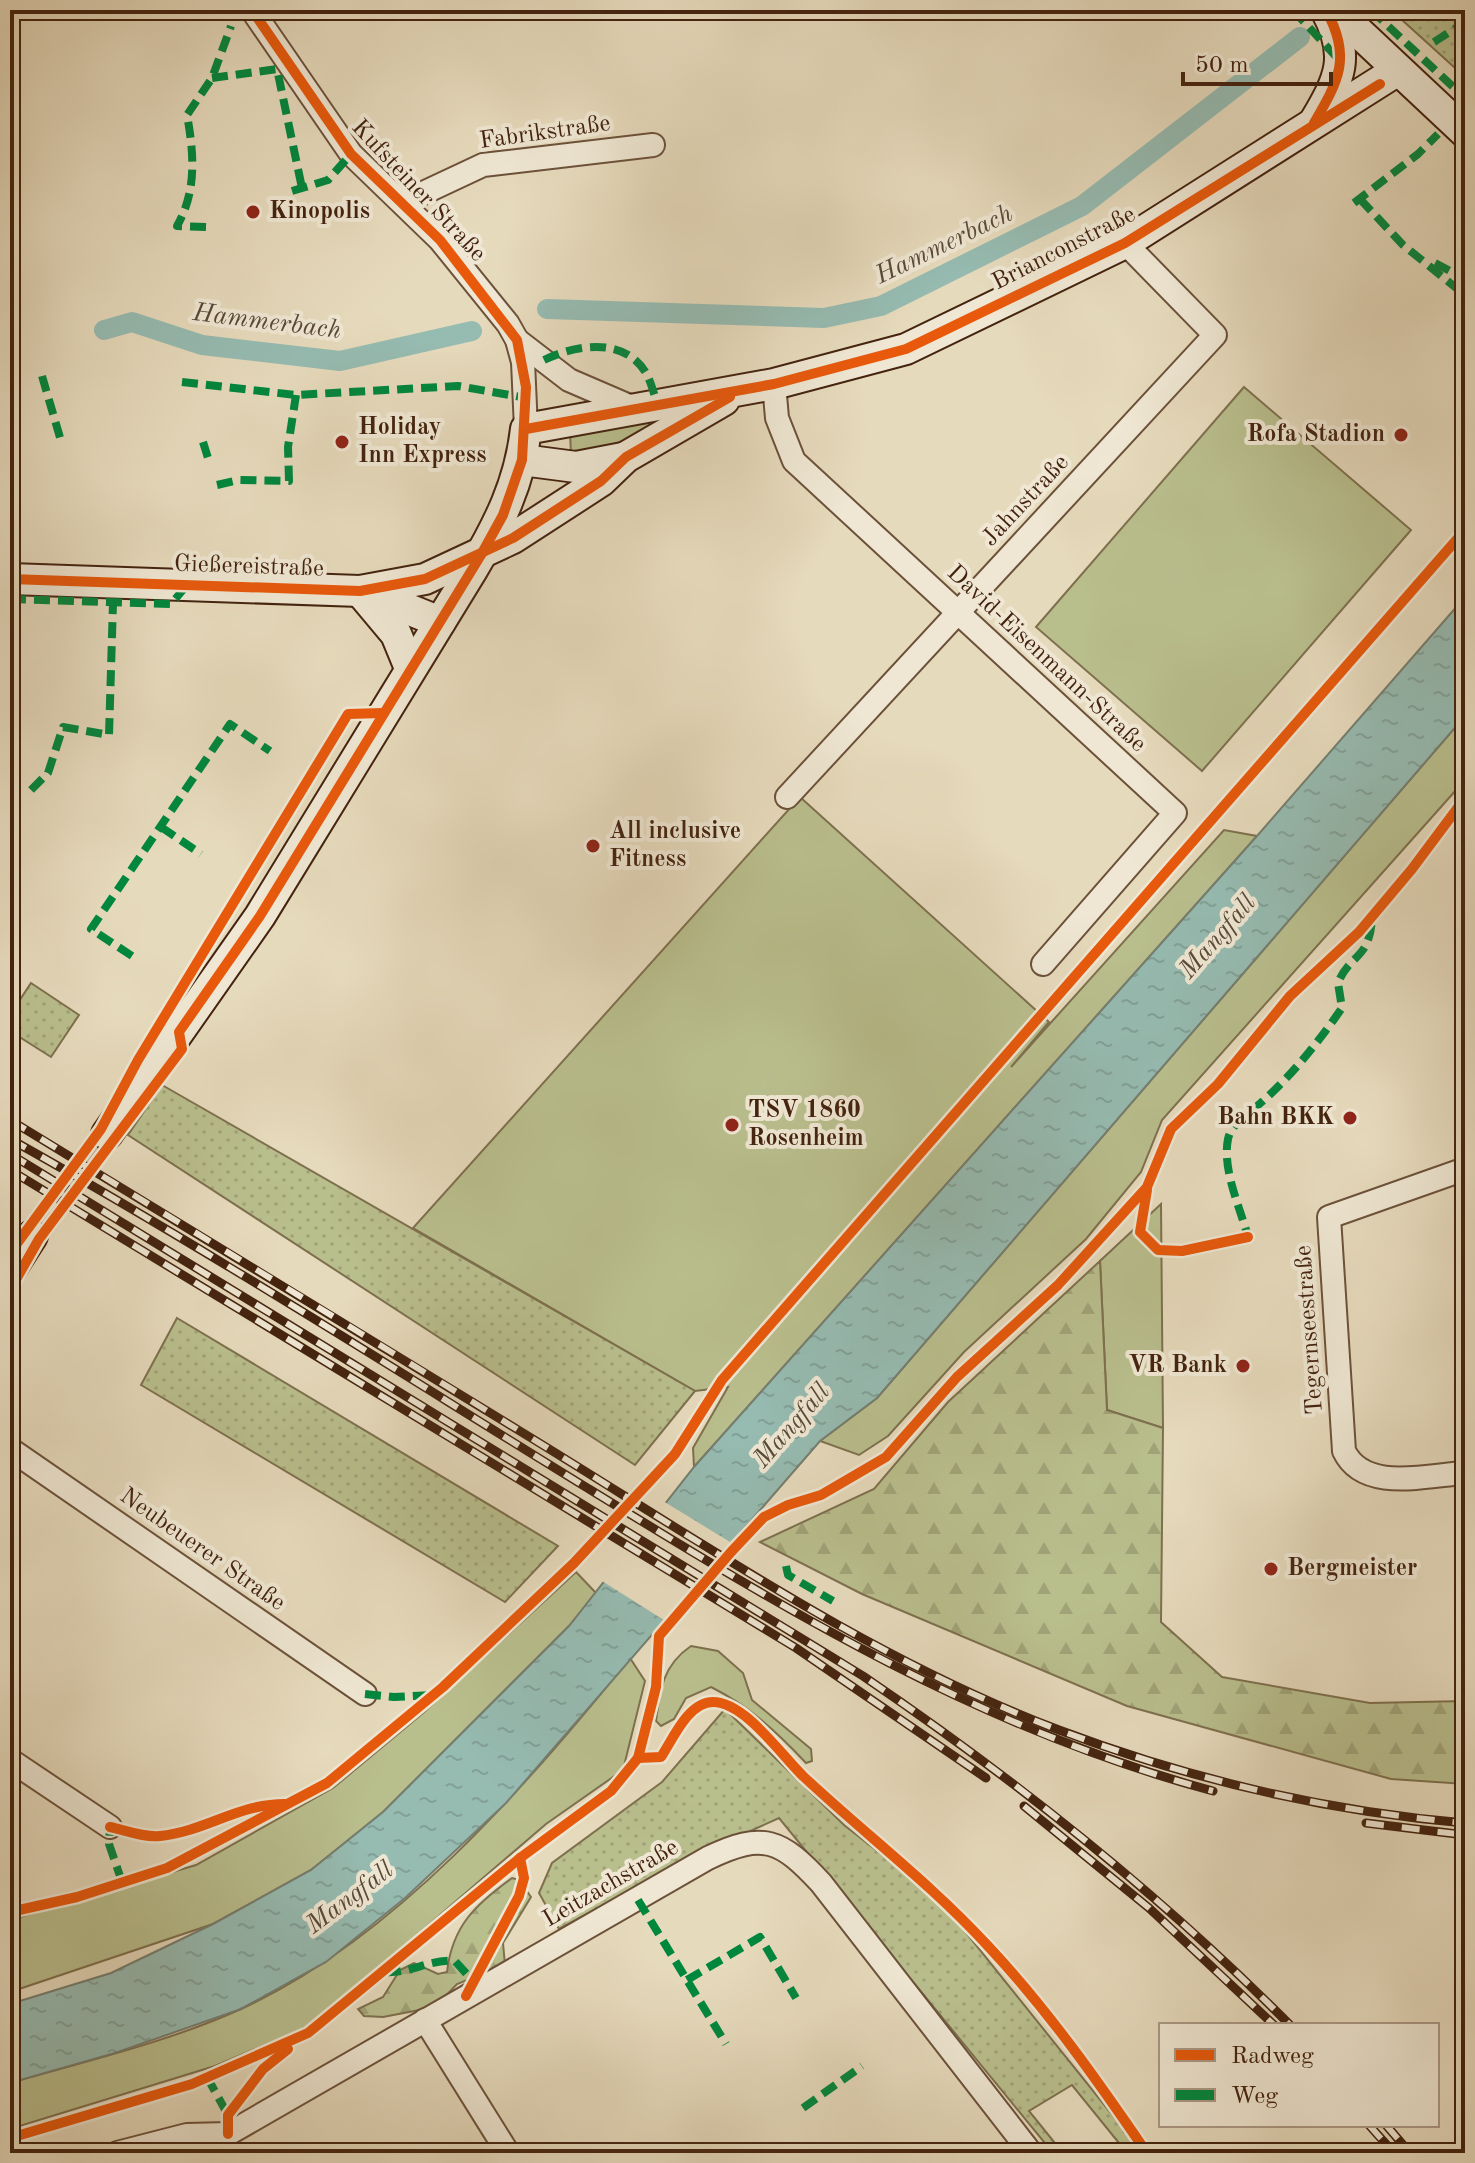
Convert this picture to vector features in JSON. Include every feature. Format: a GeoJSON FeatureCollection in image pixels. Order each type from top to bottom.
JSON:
{"type":"FeatureCollection","features":[{"type":"Feature","properties":{"kind":"main road"},"geometry":{"type":"LineString","coordinates":[[1312,126],[1336,84],[1342,63],[1334,26],[1326,10]]}},
{"type":"Feature","properties":{"kind":"main road"},"geometry":{"type":"LineString","coordinates":[[1335,10],[1465,132]]}},
{"type":"Feature","properties":{"kind":"main road","name":"Brianconstraße"},"geometry":{"type":"LineString","coordinates":[[526,429],[774,384],[906,349],[1125,243],[1398,70]]}},
{"type":"Feature","properties":{"kind":"main road","name":"Brianconstraße"},"geometry":{"type":"LineString","coordinates":[[481,555],[565,506],[601,481],[626,457],[740,391]]}},
{"type":"Feature","properties":{"kind":"main road","name":"Kufsteiner Straße"},"geometry":{"type":"LineString","coordinates":[[107,1134],[260,916],[481,555],[503,515],[522,460],[526,429]]}},
{"type":"Feature","properties":{"kind":"main road","name":"Brianconstraße"},"geometry":{"type":"LineString","coordinates":[[522,460],[576,467],[626,457]]}},
{"type":"Feature","properties":{"kind":"main road","name":"Gießereistraße"},"geometry":{"type":"LineString","coordinates":[[10,579],[360,591],[425,579],[481,555]]}},
{"type":"Feature","properties":{"kind":"main road"},"geometry":{"type":"LineString","coordinates":[[360,591],[396,634],[410,668]]}},
{"type":"Feature","properties":{"kind":"main road","name":"Gießereistraße"},"geometry":{"type":"LineString","coordinates":[[360,591],[390,599],[440,622]]}},
{"type":"Feature","properties":{"kind":"main road"},"geometry":{"type":"LineString","coordinates":[[10,1270],[32,1236]]}},
{"type":"Feature","properties":{"kind":"street","name":"Kufsteiner Straße"},"geometry":{"type":"LineString","coordinates":[[253,10],[351,154],[440,240],[517,340],[526,387],[526,429]]}},
{"type":"Feature","properties":{"kind":"street","name":"Fabrikstraße"},"geometry":{"type":"LineString","coordinates":[[404,202],[483,165],[653,145]]}},
{"type":"Feature","properties":{"kind":"street","name":"Jahnstraße"},"geometry":{"type":"LineString","coordinates":[[787,797],[1215,335],[1125,243]]}},
{"type":"Feature","properties":{"kind":"street"},"geometry":{"type":"LineString","coordinates":[[517,340],[569,380],[634,408]]}},
{"type":"Feature","properties":{"kind":"street","name":"David-Eisenmann-Straße"},"geometry":{"type":"LineString","coordinates":[[774,384],[777,418],[794,461],[1175,813],[1043,964]]}},
{"type":"Feature","properties":{"kind":"street","name":"Tegernseestraße"},"geometry":{"type":"LineString","coordinates":[[1465,1169],[1329,1217],[1344,1451],[1350,1463],[1359,1471],[1385,1478],[1465,1473]]}},
{"type":"Feature","properties":{"kind":"street","name":"Neubeuerer Straße"},"geometry":{"type":"LineString","coordinates":[[10,1449],[365,1694]]}},
{"type":"Feature","properties":{"kind":"street"},"geometry":{"type":"LineString","coordinates":[[10,1760],[110,1827]]}},
{"type":"Feature","properties":{"kind":"street","name":"Leitzachstraße"},"geometry":{"type":"LineString","coordinates":[[117,2153],[187,2135],[225,2143],[425,2020],[708,1858],[745,1842],[775,1844],[793,1853],[821,1883],[1031,2153]]}},
{"type":"Feature","properties":{"kind":"street"},"geometry":{"type":"LineString","coordinates":[[425,2020],[508,2153]]}},
{"type":"Feature","properties":{"kind":"green space"},"geometry":{"type":"Polygon","coordinates":[[[1391,10],[1465,10],[1465,77],[1391,10]]]}},
{"type":"Feature","properties":{"kind":"green space"},"geometry":{"type":"Polygon","coordinates":[[[1244,387],[1411,530],[1202,771],[1036,627],[1244,387]]]}},
{"type":"Feature","properties":{"kind":"green space"},"geometry":{"type":"Polygon","coordinates":[[[681,412],[608,451],[571,455],[570,432],[681,412]]]}},
{"type":"Feature","properties":{"kind":"green space"},"geometry":{"type":"Polygon","coordinates":[[[1465,716],[1465,780],[1162,1120],[1141,1172],[1086,1239],[964,1352],[888,1436],[859,1455],[820,1441],[877,1398],[1465,716]]]}},
{"type":"Feature","properties":{"kind":"green space","name":"TSV 1860 Rosenheim"},"geometry":{"type":"Polygon","coordinates":[[[800,797],[1049,1022],[1011,1067],[1224,830],[1257,836],[694,1467],[693,1448],[728,1387],[695,1391],[413,1228],[800,797]]]}},
{"type":"Feature","properties":{"kind":"green space"},"geometry":{"type":"Polygon","coordinates":[[[31,983],[79,1015],[51,1057],[10,1031],[10,1015],[31,983]]]}},
{"type":"Feature","properties":{"kind":"green space"},"geometry":{"type":"Polygon","coordinates":[[[162,1085],[695,1391],[635,1465],[128,1135],[162,1085]]]}},
{"type":"Feature","properties":{"kind":"green space"},"geometry":{"type":"Polygon","coordinates":[[[1161,1204],[1163,1428],[1107,1410],[1100,1261],[1161,1204]]]}},
{"type":"Feature","properties":{"kind":"green space"},"geometry":{"type":"Polygon","coordinates":[[[1100,1261],[1107,1410],[1163,1428],[1161,1622],[1222,1677],[1370,1703],[1465,1701],[1465,1784],[1391,1779],[1127,1706],[862,1594],[760,1542],[874,1489],[948,1402],[1100,1261]]]}},
{"type":"Feature","properties":{"kind":"green space"},"geometry":{"type":"Polygon","coordinates":[[[177,1318],[558,1546],[505,1602],[141,1385],[177,1318]]]}},
{"type":"Feature","properties":{"kind":"green space"},"geometry":{"type":"Polygon","coordinates":[[[576,1572],[597,1594],[569,1626],[383,1812],[311,1870],[213,1924],[10,1992],[10,1920],[196,1865],[333,1788],[423,1713],[576,1572]]]}},
{"type":"Feature","properties":{"kind":"green space"},"geometry":{"type":"Polygon","coordinates":[[[691,1646],[718,1651],[743,1673],[752,1700],[811,1749],[812,1761],[806,1763],[762,1720],[711,1687],[686,1698],[674,1719],[661,1726],[656,1721],[664,1679],[674,1661],[691,1646]]]}},
{"type":"Feature","properties":{"kind":"green space"},"geometry":{"type":"Polygon","coordinates":[[[630,1658],[645,1681],[623,1770],[546,1824],[312,2025],[215,2066],[10,2129],[10,2083],[127,2050],[213,2021],[297,1979],[351,1943],[454,1856],[502,1807],[630,1658]]]}},
{"type":"Feature","properties":{"kind":"green space"},"geometry":{"type":"Polygon","coordinates":[[[725,1709],[844,1825],[939,1899],[1143,2153],[1127,2153],[1072,2085],[1029,2111],[1063,2153],[1053,2153],[779,1818],[691,1858],[559,1929],[539,1893],[552,1863],[662,1782],[725,1709]]]}},
{"type":"Feature","properties":{"kind":"green space"},"geometry":{"type":"Polygon","coordinates":[[[512,1878],[519,1880],[531,1897],[503,1943],[505,1965],[457,1984],[435,2007],[383,2017],[364,2016],[358,2009],[383,1997],[400,1970],[414,1963],[438,1974],[447,1972],[460,1929],[487,1897],[512,1878]]]}},
{"type":"Feature","properties":{"kind":"water","name":"Mangfall"},"geometry":{"type":"Polygon","coordinates":[[[1465,597],[1465,716],[877,1398],[820,1441],[506,1803],[405,1898],[326,1962],[241,2009],[115,2053],[10,2083],[10,2004],[111,1973],[213,1924],[311,1870],[383,1812],[569,1626],[694,1467],[1257,836],[1465,597]]]}},
{"type":"Feature","properties":{"kind":"pier"},"geometry":{"type":"Polygon","coordinates":[[[663,1501],[735,1545],[667,1622],[602,1581],[663,1501]]]}},
{"type":"Feature","properties":{"kind":"waterway","name":"Hammerbach"},"geometry":{"type":"LineString","coordinates":[[547,309],[824,318],[881,306],[1082,206],[1300,37]]}},
{"type":"Feature","properties":{"kind":"waterway","name":"Hammerbach"},"geometry":{"type":"LineString","coordinates":[[104,330],[132,322],[202,345],[340,361],[472,331]]}},
{"type":"Feature","properties":{"kind":"tunnel"},"geometry":{"type":"LineString","coordinates":[[32,1236],[107,1134]]}},
{"type":"Feature","properties":{"kind":"railway"},"geometry":{"type":"LineString","coordinates":[[10,1120],[722,1556],[853,1633],[920,1668],[1059,1730],[1158,1764],[1310,1801],[1465,1823]]}},
{"type":"Feature","properties":{"kind":"railway"},"geometry":{"type":"LineString","coordinates":[[10,1139],[229,1267],[814,1623],[967,1701],[1045,1735],[1127,1765],[1213,1791]]}},
{"type":"Feature","properties":{"kind":"railway"},"geometry":{"type":"LineString","coordinates":[[10,1154],[863,1676],[976,1756],[1085,1840],[1190,1930],[1288,2023]]}},
{"type":"Feature","properties":{"kind":"railway"},"geometry":{"type":"LineString","coordinates":[[10,1170],[796,1648],[986,1778]]}},
{"type":"Feature","properties":{"kind":"railway"},"geometry":{"type":"LineString","coordinates":[[1024,1806],[1149,1908],[1272,2023]]}},
{"type":"Feature","properties":{"kind":"railway"},"geometry":{"type":"LineString","coordinates":[[1366,1823],[1465,1835]]}},
{"type":"Feature","properties":{"kind":"railway"},"geometry":{"type":"LineString","coordinates":[[1371,2127],[1394,2153]]}},
{"type":"Feature","properties":{"kind":"railway"},"geometry":{"type":"LineString","coordinates":[[1388,2127],[1410,2153]]}},
{"type":"Feature","properties":{"kind":"marked path"},"geometry":{"type":"LineString","coordinates":[[1293,10],[1342,63]]}},
{"type":"Feature","properties":{"kind":"marked path"},"geometry":{"type":"LineString","coordinates":[[1371,10],[1465,98]]}},
{"type":"Feature","properties":{"kind":"marked path"},"geometry":{"type":"LineString","coordinates":[[1434,42],[1465,22]]}},
{"type":"Feature","properties":{"kind":"marked path"},"geometry":{"type":"LineString","coordinates":[[206,227],[177,226],[191,186],[187,115],[212,78],[231,26]]}},
{"type":"Feature","properties":{"kind":"marked path"},"geometry":{"type":"LineString","coordinates":[[212,78],[277,69],[302,188]]}},
{"type":"Feature","properties":{"kind":"marked path"},"geometry":{"type":"LineString","coordinates":[[1354,203],[1418,154],[1438,134]]}},
{"type":"Feature","properties":{"kind":"marked path"},"geometry":{"type":"LineString","coordinates":[[292,191],[328,180],[351,154]]}},
{"type":"Feature","properties":{"kind":"marked path"},"geometry":{"type":"LineString","coordinates":[[1360,199],[1403,245],[1465,295]]}},
{"type":"Feature","properties":{"kind":"marked path"},"geometry":{"type":"LineString","coordinates":[[1435,263],[1465,279]]}},
{"type":"Feature","properties":{"kind":"marked path"},"geometry":{"type":"LineString","coordinates":[[544,360],[584,348],[598,347],[625,353],[637,361],[646,373],[657,403]]}},
{"type":"Feature","properties":{"kind":"marked path"},"geometry":{"type":"LineString","coordinates":[[42,376],[61,441]]}},
{"type":"Feature","properties":{"kind":"marked path"},"geometry":{"type":"LineString","coordinates":[[182,382],[296,395],[458,386],[527,398]]}},
{"type":"Feature","properties":{"kind":"marked path"},"geometry":{"type":"LineString","coordinates":[[217,485],[239,480],[289,481],[288,447],[296,395]]}},
{"type":"Feature","properties":{"kind":"marked path"},"geometry":{"type":"LineString","coordinates":[[203,442],[208,458]]}},
{"type":"Feature","properties":{"kind":"marked path"},"geometry":{"type":"LineString","coordinates":[[10,599],[171,604],[187,585]]}},
{"type":"Feature","properties":{"kind":"marked path"},"geometry":{"type":"LineString","coordinates":[[31,790],[48,773],[63,727],[109,735],[113,603]]}},
{"type":"Feature","properties":{"kind":"marked path"},"geometry":{"type":"LineString","coordinates":[[132,956],[91,929],[230,724],[270,751]]}},
{"type":"Feature","properties":{"kind":"marked path"},"geometry":{"type":"LineString","coordinates":[[161,827],[201,854]]}},
{"type":"Feature","properties":{"kind":"marked path"},"geometry":{"type":"LineString","coordinates":[[1242,1238],[1248,1237],[1227,1163],[1228,1139],[1232,1129],[1292,1072],[1342,1008],[1338,983],[1363,950],[1372,919]]}},
{"type":"Feature","properties":{"kind":"marked path"},"geometry":{"type":"LineString","coordinates":[[786,1566],[788,1575],[833,1601]]}},
{"type":"Feature","properties":{"kind":"marked path"},"geometry":{"type":"LineString","coordinates":[[365,1694],[394,1697],[432,1695]]}},
{"type":"Feature","properties":{"kind":"marked path"},"geometry":{"type":"LineString","coordinates":[[117,1829],[110,1827],[109,1844],[122,1882]]}},
{"type":"Feature","properties":{"kind":"marked path"},"geometry":{"type":"LineString","coordinates":[[638,1900],[726,2044]]}},
{"type":"Feature","properties":{"kind":"marked path"},"geometry":{"type":"LineString","coordinates":[[687,1980],[760,1937],[796,1998]]}},
{"type":"Feature","properties":{"kind":"marked path"},"geometry":{"type":"LineString","coordinates":[[385,1972],[455,1961],[473,1981]]}},
{"type":"Feature","properties":{"kind":"marked path"},"geometry":{"type":"LineString","coordinates":[[803,2108],[862,2066]]}},
{"type":"Feature","properties":{"kind":"marked path"},"geometry":{"type":"LineString","coordinates":[[207,2077],[228,2115]]}},
{"type":"Feature","properties":{"kind":"cycle path"},"geometry":{"type":"LineString","coordinates":[[10,1290],[39,1239],[182,1049],[179,1032],[260,916],[481,555],[503,515],[522,460],[526,387],[517,340],[440,240],[351,154],[252,10]]}},
{"type":"Feature","properties":{"kind":"cycle path"},"geometry":{"type":"LineString","coordinates":[[1314,123],[1336,81],[1339,68],[1339,41],[1326,10]]}},
{"type":"Feature","properties":{"kind":"cycle path"},"geometry":{"type":"LineString","coordinates":[[526,429],[774,384],[906,349],[1125,243],[1380,84]]}},
{"type":"Feature","properties":{"kind":"cycle path"},"geometry":{"type":"LineString","coordinates":[[10,579],[360,591],[425,579],[513,538],[601,481],[626,457],[730,397]]}},
{"type":"Feature","properties":{"kind":"cycle path"},"geometry":{"type":"LineString","coordinates":[[10,1912],[77,1897],[167,1868],[327,1783],[443,1687],[574,1563],[675,1454],[722,1380],[1465,530]]}},
{"type":"Feature","properties":{"kind":"cycle path"},"geometry":{"type":"LineString","coordinates":[[10,1253],[101,1129],[138,1060],[348,714],[383,713]]}},
{"type":"Feature","properties":{"kind":"cycle path"},"geometry":{"type":"LineString","coordinates":[[10,2138],[192,2084],[308,2033],[520,1858],[611,1791],[638,1758],[656,1687],[659,1636],[731,1552],[764,1517],[788,1505],[821,1495],[886,1457],[957,1377],[1058,1285],[1147,1187],[1171,1129],[1218,1084],[1290,996],[1359,932],[1412,869],[1465,798]]}},
{"type":"Feature","properties":{"kind":"cycle path"},"geometry":{"type":"LineString","coordinates":[[1147,1190],[1140,1232],[1158,1250],[1182,1251],[1248,1237]]}},
{"type":"Feature","properties":{"kind":"cycle path"},"geometry":{"type":"LineString","coordinates":[[638,1758],[661,1757],[682,1723],[704,1704],[725,1704],[750,1720],[804,1777],[921,1880],[988,1946],[1091,2072],[1147,2153]]}},
{"type":"Feature","properties":{"kind":"cycle path"},"geometry":{"type":"LineString","coordinates":[[110,1827],[160,1836],[193,1829],[238,1812],[287,1804]]}},
{"type":"Feature","properties":{"kind":"cycle path"},"geometry":{"type":"LineString","coordinates":[[466,1996],[519,1896],[524,1878],[520,1858]]}},
{"type":"Feature","properties":{"kind":"cycle path"},"geometry":{"type":"LineString","coordinates":[[228,2134],[228,2115],[263,2069],[288,2049]]}},
{"type":"Feature","properties":{"kind":"place","name":"Kinopolis"},"geometry":{"type":"Point","coordinates":[253,212]}},
{"type":"Feature","properties":{"kind":"place","name":"Rofa Stadion"},"geometry":{"type":"Point","coordinates":[1401,435]}},
{"type":"Feature","properties":{"kind":"place","name":"Holiday Inn Express"},"geometry":{"type":"Point","coordinates":[342,442]}},
{"type":"Feature","properties":{"kind":"place","name":"All inclusive Fitness"},"geometry":{"type":"Point","coordinates":[593,846]}},
{"type":"Feature","properties":{"kind":"place","name":"Bahn BKK"},"geometry":{"type":"Point","coordinates":[1350,1118]}},
{"type":"Feature","properties":{"kind":"place","name":"TSV 1860 Rosenheim"},"geometry":{"type":"Point","coordinates":[732,1125]}},
{"type":"Feature","properties":{"kind":"place","name":"VR Bank"},"geometry":{"type":"Point","coordinates":[1243,1366]}},
{"type":"Feature","properties":{"kind":"place","name":"Bergmeister"},"geometry":{"type":"Point","coordinates":[1271,1569]}}]}
